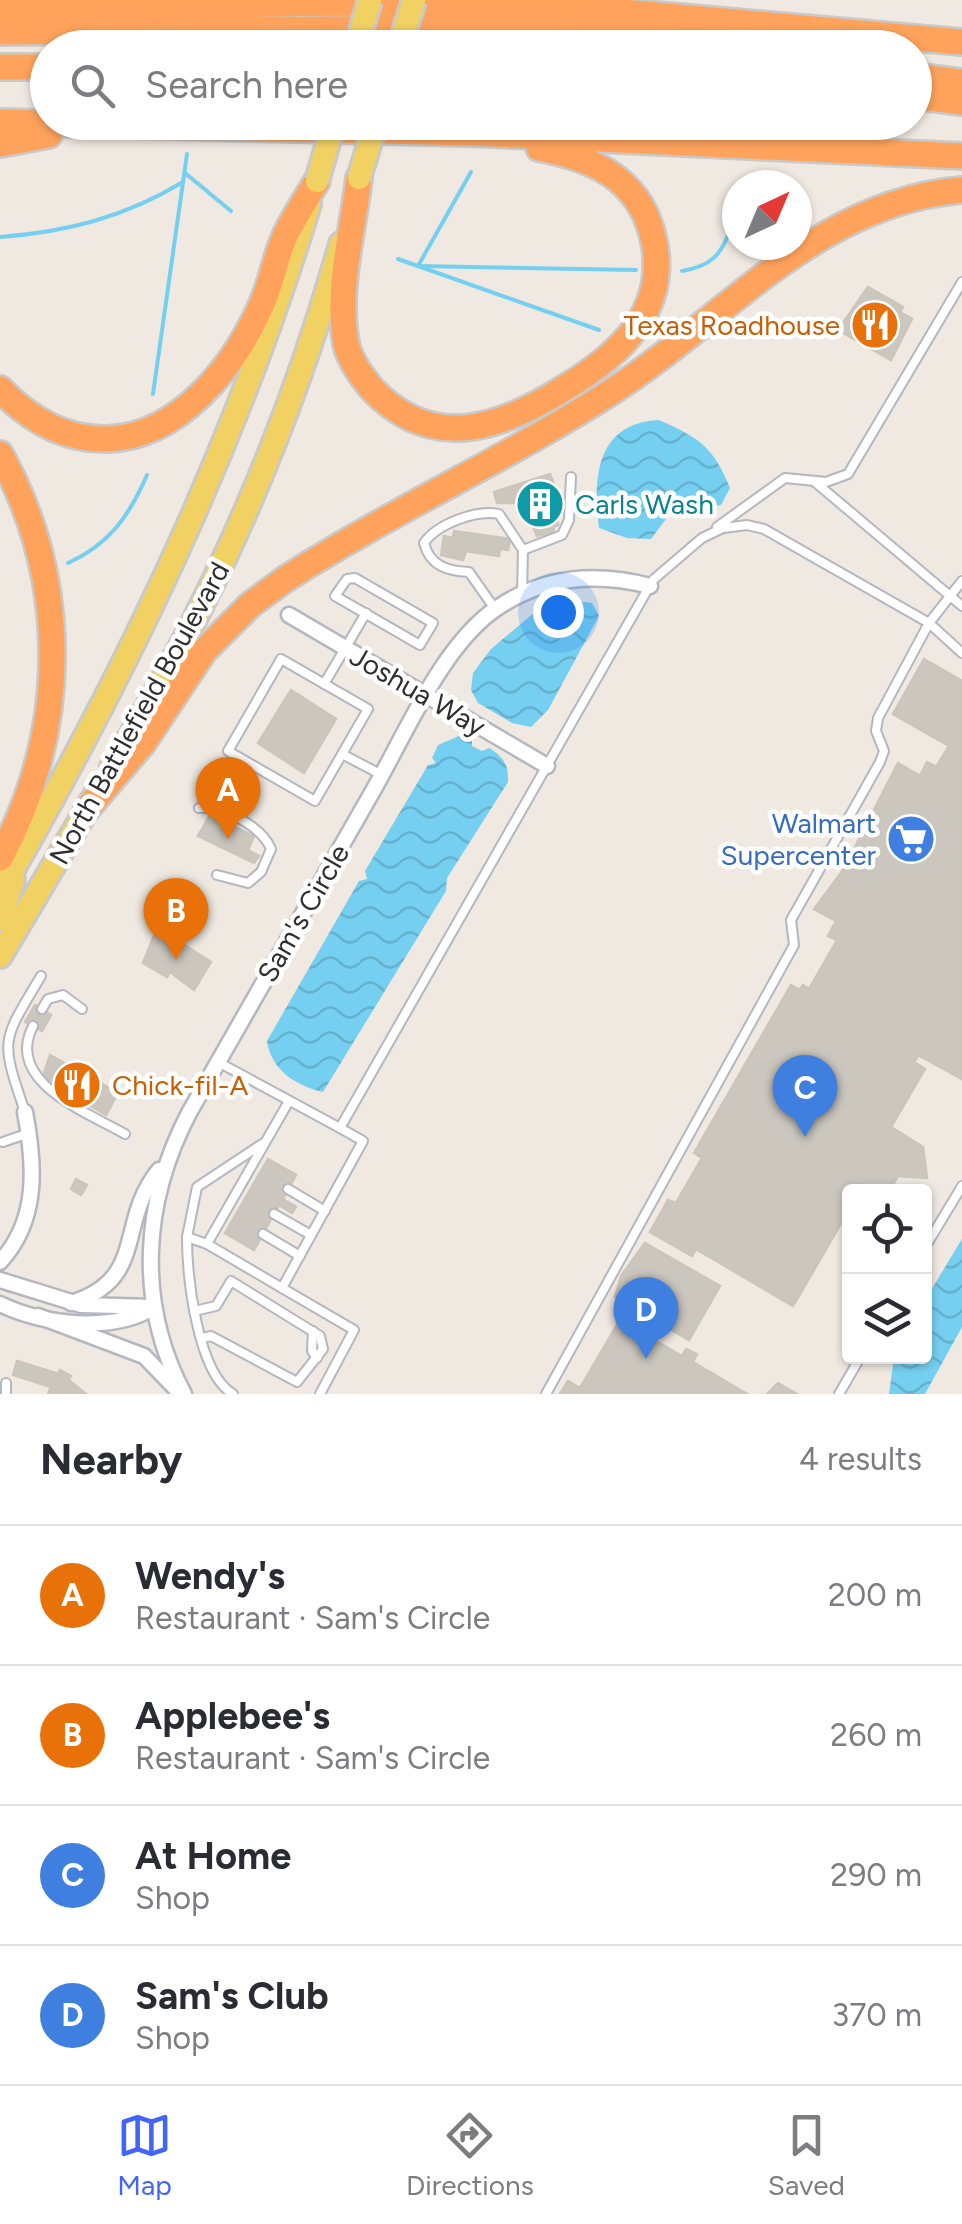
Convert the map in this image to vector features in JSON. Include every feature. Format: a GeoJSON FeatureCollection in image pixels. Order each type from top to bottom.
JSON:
{"type":"FeatureCollection","features":[{"type":"Feature","properties":{"kind":"highway"},"geometry":{"type":"LineString","coordinates":[[0,8],[337,4],[568,7],[827,30]]}},
{"type":"Feature","properties":{"kind":"highway"},"geometry":{"type":"LineString","coordinates":[[181,30],[542,26],[600,30]]}},
{"type":"Feature","properties":{"kind":"highway"},"geometry":{"type":"LineString","coordinates":[[0,32],[30,32]]}},
{"type":"Feature","properties":{"kind":"highway"},"geometry":{"type":"LineString","coordinates":[[932,39],[962,42]]}},
{"type":"Feature","properties":{"kind":"highway"},"geometry":{"type":"LineString","coordinates":[[0,54],[30,59]]}},
{"type":"Feature","properties":{"kind":"highway"},"geometry":{"type":"LineString","coordinates":[[932,56],[962,59]]}},
{"type":"Feature","properties":{"kind":"highway"},"geometry":{"type":"LineString","coordinates":[[0,68],[30,64]]}},
{"type":"Feature","properties":{"kind":"highway"},"geometry":{"type":"LineString","coordinates":[[932,78],[962,82]]}},
{"type":"Feature","properties":{"kind":"highway"},"geometry":{"type":"LineString","coordinates":[[932,98],[962,102]]}},
{"type":"Feature","properties":{"kind":"highway"},"geometry":{"type":"LineString","coordinates":[[0,122],[30,123]]}},
{"type":"Feature","properties":{"kind":"highway"},"geometry":{"type":"LineString","coordinates":[[0,144],[30,137]]}},
{"type":"Feature","properties":{"kind":"highway"},"geometry":{"type":"LineString","coordinates":[[360,178],[344,311],[347,347],[364,379],[390,407],[420,421],[476,428],[506,421],[601,366],[632,337],[648,310],[656,284],[657,250],[636,196],[600,165],[502,140]]}},
{"type":"Feature","properties":{"kind":"highway"},"geometry":{"type":"LineString","coordinates":[[635,140],[962,156]]}},
{"type":"Feature","properties":{"kind":"highway"},"geometry":{"type":"LineString","coordinates":[[0,388],[46,426],[82,438],[116,438],[168,421],[193,401],[236,352],[262,306],[284,237],[316,181]]}},
{"type":"Feature","properties":{"kind":"highway"},"geometry":{"type":"LineString","coordinates":[[86,809],[143,742],[204,651],[277,585],[612,391],[786,257],[838,225],[902,200],[962,190]]}},
{"type":"Feature","properties":{"kind":"highway"},"geometry":{"type":"LineString","coordinates":[[0,454],[40,552],[54,642],[52,691],[38,767],[7,862]]}},
{"type":"Feature","properties":{"kind":"main road"},"geometry":{"type":"LineString","coordinates":[[361,30],[370,0]]}},
{"type":"Feature","properties":{"kind":"main road"},"geometry":{"type":"LineString","coordinates":[[405,30],[414,0]]}},
{"type":"Feature","properties":{"kind":"main road","name":"North Battlefield Boulevard"},"geometry":{"type":"LineString","coordinates":[[0,892],[7,862],[199,511],[272,329],[329,140]]}},
{"type":"Feature","properties":{"kind":"main road","name":"North Battlefield Boulevard"},"geometry":{"type":"LineString","coordinates":[[0,956],[144,715],[227,558],[296,390],[371,140]]}},
{"type":"Feature","properties":{"kind":"main road"},"geometry":{"type":"LineString","coordinates":[[0,920],[7,862]]}},
{"type":"Feature","properties":{"kind":"street","name":"Sam's Circle"},"geometry":{"type":"LineString","coordinates":[[182,1394],[154,1307],[152,1216],[166,1162],[218,1062],[427,697],[454,651],[495,609],[522,593],[553,581],[579,578],[609,578],[650,586]]}},
{"type":"Feature","properties":{"kind":"street","name":"Joshua Way"},"geometry":{"type":"LineString","coordinates":[[289,615],[547,766]]}},
{"type":"Feature","properties":{"kind":"street"},"geometry":{"type":"LineString","coordinates":[[0,1262],[28,1212],[32,1182],[24,1112]]}},
{"type":"Feature","properties":{"kind":"street"},"geometry":{"type":"LineString","coordinates":[[72,1302],[99,1294],[119,1275],[142,1190],[166,1162]]}},
{"type":"Feature","properties":{"kind":"street"},"geometry":{"type":"LineString","coordinates":[[0,1280],[72,1302],[154,1307]]}},
{"type":"Feature","properties":{"kind":"street"},"geometry":{"type":"LineString","coordinates":[[0,1304],[144,1356],[182,1394]]}},
{"type":"Feature","properties":{"kind":"street"},"geometry":{"type":"LineString","coordinates":[[38,1316],[133,1320],[154,1307]]}},
{"type":"Feature","properties":{"kind":"lane"},"geometry":{"type":"LineString","coordinates":[[340,1128],[650,586],[702,538],[785,478],[838,480],[856,464],[962,282]]}},
{"type":"Feature","properties":{"kind":"lane"},"geometry":{"type":"LineString","coordinates":[[523,550],[562,535],[569,520],[570,476]]}},
{"type":"Feature","properties":{"kind":"lane"},"geometry":{"type":"LineString","coordinates":[[814,482],[962,606]]}},
{"type":"Feature","properties":{"kind":"lane"},"geometry":{"type":"LineString","coordinates":[[495,609],[469,572],[439,566],[427,554],[424,543],[430,535],[476,513],[492,512],[506,520],[523,550],[522,593]]}},
{"type":"Feature","properties":{"kind":"lane"},"geometry":{"type":"LineString","coordinates":[[702,538],[723,528],[747,525],[764,529],[929,623],[962,653]]}},
{"type":"Feature","properties":{"kind":"lane"},"geometry":{"type":"LineString","coordinates":[[356,578],[433,623],[420,646],[366,614],[335,596],[347,579],[356,578]]}},
{"type":"Feature","properties":{"kind":"lane"},"geometry":{"type":"LineString","coordinates":[[546,1394],[794,944],[791,920],[880,762],[884,750],[876,731],[878,718],[929,623],[962,582]]}},
{"type":"Feature","properties":{"kind":"lane"},"geometry":{"type":"LineString","coordinates":[[324,684],[366,614]]}},
{"type":"Feature","properties":{"kind":"lane"},"geometry":{"type":"LineString","coordinates":[[281,659],[324,684],[368,709],[315,801],[228,751],[281,659]]}},
{"type":"Feature","properties":{"kind":"lane"},"geometry":{"type":"LineString","coordinates":[[342,754],[382,776]]}},
{"type":"Feature","properties":{"kind":"lane"},"geometry":{"type":"LineString","coordinates":[[199,808],[223,811],[262,834],[271,849],[260,872],[248,883],[217,875]]}},
{"type":"Feature","properties":{"kind":"lane"},"geometry":{"type":"LineString","coordinates":[[24,1112],[3,1050],[6,1034],[41,976]]}},
{"type":"Feature","properties":{"kind":"lane"},"geometry":{"type":"LineString","coordinates":[[42,1010],[48,1000],[60,995],[82,1009]]}},
{"type":"Feature","properties":{"kind":"lane"},"geometry":{"type":"LineString","coordinates":[[33,1026],[25,1048],[30,1070],[47,1088],[124,1134]]}},
{"type":"Feature","properties":{"kind":"lane"},"geometry":{"type":"LineString","coordinates":[[218,1062],[364,1141],[282,1288]]}},
{"type":"Feature","properties":{"kind":"lane"},"geometry":{"type":"LineString","coordinates":[[207,1244],[230,1215],[289,1101]]}},
{"type":"Feature","properties":{"kind":"lane"},"geometry":{"type":"LineString","coordinates":[[3,1142],[29,1133]]}},
{"type":"Feature","properties":{"kind":"lane"},"geometry":{"type":"LineString","coordinates":[[233,1394],[219,1380],[194,1311],[187,1281],[187,1237],[198,1187],[266,1141]]}},
{"type":"Feature","properties":{"kind":"lane"},"geometry":{"type":"LineString","coordinates":[[251,1168],[260,1173]]}},
{"type":"Feature","properties":{"kind":"lane"},"geometry":{"type":"LineString","coordinates":[[932,1237],[962,1186]]}},
{"type":"Feature","properties":{"kind":"lane"},"geometry":{"type":"LineString","coordinates":[[288,1190],[325,1211]]}},
{"type":"Feature","properties":{"kind":"lane"},"geometry":{"type":"LineString","coordinates":[[274,1214],[311,1235]]}},
{"type":"Feature","properties":{"kind":"lane"},"geometry":{"type":"LineString","coordinates":[[263,1234],[300,1256]]}},
{"type":"Feature","properties":{"kind":"lane"},"geometry":{"type":"LineString","coordinates":[[187,1237],[207,1244],[354,1330],[320,1394]]}},
{"type":"Feature","properties":{"kind":"lane"},"geometry":{"type":"LineString","coordinates":[[194,1311],[216,1306],[231,1282],[312,1330],[320,1336],[323,1349],[305,1377],[286,1380],[211,1336],[202,1338]]}},
{"type":"Feature","properties":{"kind":"lane"},"geometry":{"type":"LineString","coordinates":[[839,1394],[856,1364]]}},
{"type":"Feature","properties":{"kind":"lane"},"geometry":{"type":"LineString","coordinates":[[6,1383],[6,1394]]}},
{"type":"Feature","properties":{"kind":"water"},"geometry":{"type":"Polygon","coordinates":[[[659,420],[695,438],[711,453],[730,488],[721,505],[669,515],[651,539],[627,538],[599,528],[597,490],[603,456],[622,431],[638,423],[659,420]]]}},
{"type":"Feature","properties":{"kind":"water"},"geometry":{"type":"Polygon","coordinates":[[[592,603],[599,616],[548,710],[531,727],[512,723],[478,703],[471,690],[473,673],[491,649],[542,606],[592,603]]]}},
{"type":"Feature","properties":{"kind":"water"},"geometry":{"type":"Polygon","coordinates":[[[459,736],[472,740],[472,746],[482,751],[489,748],[498,755],[506,767],[508,782],[447,878],[446,891],[323,1092],[303,1086],[279,1068],[267,1041],[359,881],[367,879],[365,871],[428,765],[436,763],[432,758],[438,745],[459,736]]]}},
{"type":"Feature","properties":{"kind":"water"},"geometry":{"type":"Polygon","coordinates":[[[962,1239],[962,1327],[925,1394],[889,1394],[893,1364],[932,1364],[932,1288],[962,1239]]]}},
{"type":"Feature","properties":{"kind":"building","name":"Texas Roadhouse"},"geometry":{"type":"Polygon","coordinates":[[[868,287],[903,307],[900,312],[912,319],[891,360],[838,330],[868,287]]]}},
{"type":"Feature","properties":{"kind":"building","name":"Carls Wash"},"geometry":{"type":"Polygon","coordinates":[[[550,474],[559,497],[558,525],[553,527],[554,532],[537,536],[523,503],[497,503],[494,492],[550,474]]]}},
{"type":"Feature","properties":{"kind":"building"},"geometry":{"type":"Polygon","coordinates":[[[454,531],[510,539],[508,550],[500,549],[499,556],[466,551],[463,560],[441,555],[444,536],[453,538],[454,531]]]}},
{"type":"Feature","properties":{"kind":"building","name":"Walmart Supercenter"},"geometry":{"type":"Polygon","coordinates":[[[924,659],[962,681],[962,1079],[799,990],[803,985],[809,989],[837,940],[828,936],[836,921],[814,909],[843,870],[898,763],[920,776],[927,762],[936,767],[949,746],[893,714],[924,659]]]}},
{"type":"Feature","properties":{"kind":"building"},"geometry":{"type":"Polygon","coordinates":[[[291,690],[336,719],[304,773],[258,743],[291,690]]]}},
{"type":"Feature","properties":{"kind":"building"},"geometry":{"type":"Polygon","coordinates":[[[210,815],[254,836],[248,850],[259,856],[254,863],[198,836],[210,815]]]}},
{"type":"Feature","properties":{"kind":"building"},"geometry":{"type":"Polygon","coordinates":[[[157,928],[211,962],[194,990],[170,972],[167,977],[143,963],[157,928]]]}},
{"type":"Feature","properties":{"kind":"building"},"geometry":{"type":"Polygon","coordinates":[[[791,985],[918,1056],[914,1062],[925,1069],[891,1127],[923,1147],[927,1178],[898,1176],[894,1184],[842,1184],[842,1222],[793,1306],[696,1249],[692,1256],[650,1232],[668,1200],[676,1203],[702,1158],[694,1153],[791,985]]]}},
{"type":"Feature","properties":{"kind":"building"},"geometry":{"type":"Polygon","coordinates":[[[35,1005],[51,1015],[42,1031],[25,1022],[35,1005]]]}},
{"type":"Feature","properties":{"kind":"building","name":"Chick-fil-A"},"geometry":{"type":"Polygon","coordinates":[[[50,1055],[118,1093],[106,1115],[48,1081],[44,1073],[50,1055]]]}},
{"type":"Feature","properties":{"kind":"building"},"geometry":{"type":"Polygon","coordinates":[[[268,1159],[296,1175],[283,1199],[296,1207],[292,1213],[279,1205],[254,1250],[225,1233],[268,1159]]]}},
{"type":"Feature","properties":{"kind":"building"},"geometry":{"type":"Polygon","coordinates":[[[76,1179],[87,1185],[81,1195],[71,1189],[76,1179]]]}},
{"type":"Feature","properties":{"kind":"building"},"geometry":{"type":"Polygon","coordinates":[[[645,1243],[720,1286],[689,1340],[615,1297],[621,1276],[645,1243]]]}},
{"type":"Feature","properties":{"kind":"building"},"geometry":{"type":"Polygon","coordinates":[[[620,1320],[682,1356],[686,1349],[697,1354],[693,1362],[747,1394],[560,1394],[568,1381],[580,1388],[620,1320]]]}},
{"type":"Feature","properties":{"kind":"building"},"geometry":{"type":"Polygon","coordinates":[[[17,1361],[56,1373],[53,1383],[60,1370],[71,1376],[65,1387],[70,1381],[86,1394],[48,1394],[51,1387],[13,1375],[17,1361]]]}},
{"type":"Feature","properties":{"kind":"building"},"geometry":{"type":"Polygon","coordinates":[[[778,1383],[797,1394],[767,1394],[778,1383]]]}},
{"type":"Feature","properties":{"kind":"waterway"},"geometry":{"type":"LineString","coordinates":[[153,394],[187,154]]}},
{"type":"Feature","properties":{"kind":"waterway"},"geometry":{"type":"LineString","coordinates":[[418,266],[471,172]]}},
{"type":"Feature","properties":{"kind":"waterway"},"geometry":{"type":"LineString","coordinates":[[185,173],[231,211]]}},
{"type":"Feature","properties":{"kind":"waterway"},"geometry":{"type":"LineString","coordinates":[[0,237],[95,221],[139,205],[183,182]]}},
{"type":"Feature","properties":{"kind":"waterway"},"geometry":{"type":"LineString","coordinates":[[682,271],[701,266],[722,248]]}},
{"type":"Feature","properties":{"kind":"waterway"},"geometry":{"type":"LineString","coordinates":[[398,259],[599,330]]}},
{"type":"Feature","properties":{"kind":"waterway"},"geometry":{"type":"LineString","coordinates":[[418,266],[636,270]]}},
{"type":"Feature","properties":{"kind":"waterway"},"geometry":{"type":"LineString","coordinates":[[68,563],[107,538],[133,503],[147,475]]}},
{"type":"Feature","properties":{"kind":"place","name":"Texas Roadhouse"},"geometry":{"type":"Point","coordinates":[875,325]}},
{"type":"Feature","properties":{"kind":"place","name":"Carls Wash"},"geometry":{"type":"Point","coordinates":[540,504]}},
{"type":"Feature","properties":{"kind":"place","name":"Wendy's"},"geometry":{"type":"Point","coordinates":[228,839]}},
{"type":"Feature","properties":{"kind":"place","name":"Walmart Supercenter"},"geometry":{"type":"Point","coordinates":[911,839]}},
{"type":"Feature","properties":{"kind":"place","name":"Applebee's"},"geometry":{"type":"Point","coordinates":[176,960]}},
{"type":"Feature","properties":{"kind":"place","name":"Chick-fil-A"},"geometry":{"type":"Point","coordinates":[77,1085]}},
{"type":"Feature","properties":{"kind":"place","name":"At Home"},"geometry":{"type":"Point","coordinates":[805,1137]}},
{"type":"Feature","properties":{"kind":"place","name":"Sam's Club"},"geometry":{"type":"Point","coordinates":[646,1359]}}]}
